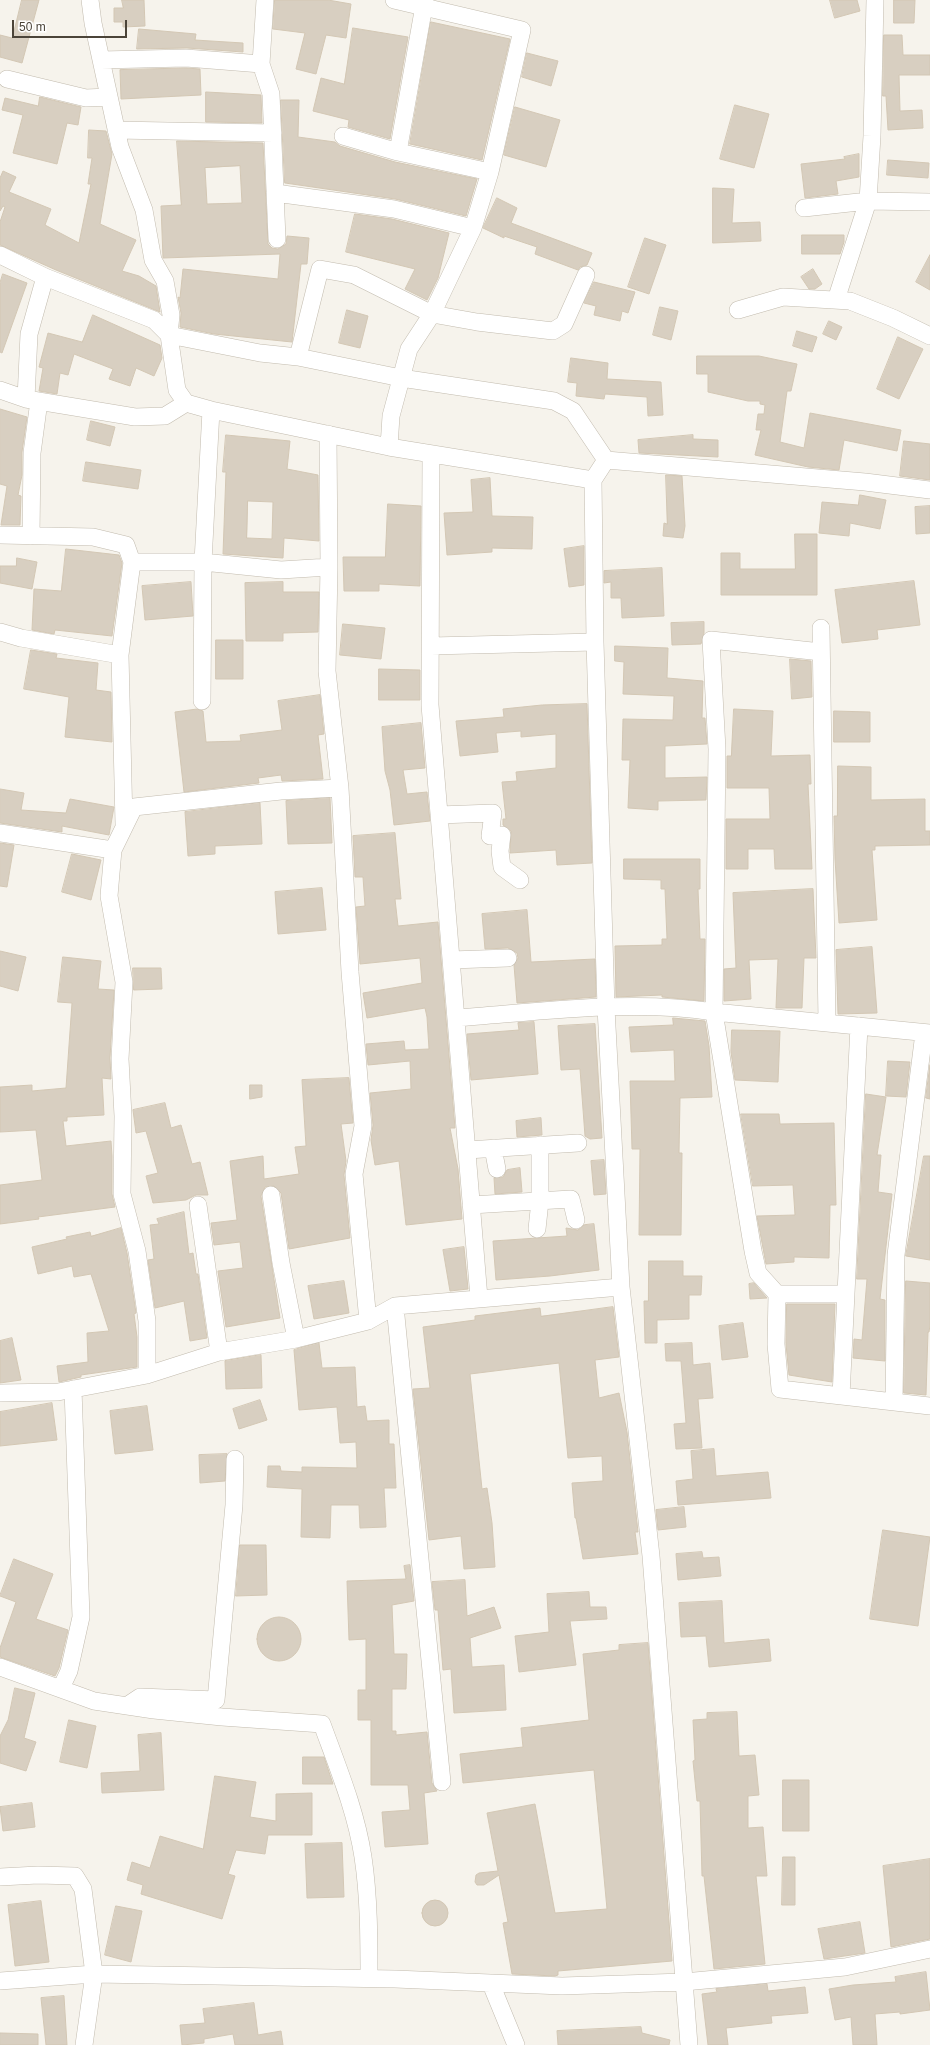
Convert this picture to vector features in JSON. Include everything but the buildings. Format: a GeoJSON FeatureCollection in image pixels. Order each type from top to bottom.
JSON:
{"type":"FeatureCollection","features":[{"type":"Feature","properties":{"kind":"street"},"geometry":{"type":"LineString","coordinates":[[90,0],[120,148],[144,210],[153,260],[166,281],[171,315],[169,335],[177,390],[186,403],[211,410],[431,454],[593,480]]}},
{"type":"Feature","properties":{"kind":"street"},"geometry":{"type":"LineString","coordinates":[[265,0],[261,64],[270,94],[273,133],[276,239]]}},
{"type":"Feature","properties":{"kind":"street"},"geometry":{"type":"LineString","coordinates":[[389,446],[391,416],[409,349],[432,314],[473,228],[490,172],[522,30],[424,4],[394,0]]}},
{"type":"Feature","properties":{"kind":"street"},"geometry":{"type":"LineString","coordinates":[[836,300],[868,201],[872,136],[875,0]]}},
{"type":"Feature","properties":{"kind":"street"},"geometry":{"type":"LineString","coordinates":[[398,152],[424,4]]}},
{"type":"Feature","properties":{"kind":"street"},"geometry":{"type":"LineString","coordinates":[[101,60],[186,58],[261,64]]}},
{"type":"Feature","properties":{"kind":"street"},"geometry":{"type":"LineString","coordinates":[[7,79],[86,98],[109,97]]}},
{"type":"Feature","properties":{"kind":"street"},"geometry":{"type":"LineString","coordinates":[[116,130],[273,133]]}},
{"type":"Feature","properties":{"kind":"street"},"geometry":{"type":"LineString","coordinates":[[343,136],[398,152],[490,172]]}},
{"type":"Feature","properties":{"kind":"street"},"geometry":{"type":"LineString","coordinates":[[275,193],[394,209],[473,228]]}},
{"type":"Feature","properties":{"kind":"street"},"geometry":{"type":"LineString","coordinates":[[804,208],[868,201],[930,202]]}},
{"type":"Feature","properties":{"kind":"street"},"geometry":{"type":"LineString","coordinates":[[0,255],[45,277],[154,320],[169,335],[260,354],[298,357],[401,378],[554,401],[573,412],[606,460]]}},
{"type":"Feature","properties":{"kind":"street"},"geometry":{"type":"LineString","coordinates":[[298,357],[320,269],[354,275],[432,314],[477,322],[553,331],[564,324],[586,276]]}},
{"type":"Feature","properties":{"kind":"street"},"geometry":{"type":"LineString","coordinates":[[31,536],[33,400],[30,334],[45,277]]}},
{"type":"Feature","properties":{"kind":"street"},"geometry":{"type":"LineString","coordinates":[[738,310],[783,297],[850,301],[893,318],[930,336]]}},
{"type":"Feature","properties":{"kind":"street"},"geometry":{"type":"LineString","coordinates":[[0,390],[33,400],[135,417],[165,416],[186,403]]}},
{"type":"Feature","properties":{"kind":"street"},"geometry":{"type":"LineString","coordinates":[[202,701],[203,562],[211,410]]}},
{"type":"Feature","properties":{"kind":"street"},"geometry":{"type":"LineString","coordinates":[[328,434],[329,567],[326,671],[340,788],[350,972],[363,1126],[354,1174],[368,1321]]}},
{"type":"Feature","properties":{"kind":"street"},"geometry":{"type":"LineString","coordinates":[[431,454],[430,705],[479,1298]]}},
{"type":"Feature","properties":{"kind":"street"},"geometry":{"type":"LineString","coordinates":[[606,460],[593,480],[595,642],[606,1008],[621,1287],[651,1556],[689,2045]]}},
{"type":"Feature","properties":{"kind":"street"},"geometry":{"type":"LineString","coordinates":[[606,460],[865,482],[930,490]]}},
{"type":"Feature","properties":{"kind":"street"},"geometry":{"type":"LineString","coordinates":[[0,535],[93,537],[126,545],[132,562],[120,655],[124,829]]}},
{"type":"Feature","properties":{"kind":"street"},"geometry":{"type":"LineString","coordinates":[[132,562],[203,562],[281,570],[329,567]]}},
{"type":"Feature","properties":{"kind":"street"},"geometry":{"type":"LineString","coordinates":[[821,628],[827,1022]]}},
{"type":"Feature","properties":{"kind":"street"},"geometry":{"type":"LineString","coordinates":[[0,632],[20,638],[120,655]]}},
{"type":"Feature","properties":{"kind":"street"},"geometry":{"type":"LineString","coordinates":[[821,652],[711,640],[717,749],[714,1012],[753,1252],[758,1273],[777,1294],[776,1344],[780,1389],[930,1406]]}},
{"type":"Feature","properties":{"kind":"street"},"geometry":{"type":"LineString","coordinates":[[431,646],[595,642]]}},
{"type":"Feature","properties":{"kind":"street"},"geometry":{"type":"LineString","coordinates":[[147,1375],[147,1321],[137,1250],[122,1194],[123,1116],[120,1059],[124,982],[109,896],[113,850],[134,806],[281,791],[340,788]]}},
{"type":"Feature","properties":{"kind":"street"},"geometry":{"type":"LineString","coordinates":[[439,815],[493,813],[490,836],[502,836],[500,851],[502,867],[520,880]]}},
{"type":"Feature","properties":{"kind":"street"},"geometry":{"type":"LineString","coordinates":[[0,833],[113,850]]}},
{"type":"Feature","properties":{"kind":"street"},"geometry":{"type":"LineString","coordinates":[[451,960],[508,958]]}},
{"type":"Feature","properties":{"kind":"street"},"geometry":{"type":"LineString","coordinates":[[456,1018],[606,1008],[688,1008],[714,1012],[927,1033],[896,1255],[894,1402]]}},
{"type":"Feature","properties":{"kind":"street"},"geometry":{"type":"LineString","coordinates":[[841,1396],[859,1026]]}},
{"type":"Feature","properties":{"kind":"street"},"geometry":{"type":"LineString","coordinates":[[467,1150],[578,1143]]}},
{"type":"Feature","properties":{"kind":"street"},"geometry":{"type":"LineString","coordinates":[[537,1229],[540,1201],[540,1145]]}},
{"type":"Feature","properties":{"kind":"street"},"geometry":{"type":"LineString","coordinates":[[493,1148],[497,1169]]}},
{"type":"Feature","properties":{"kind":"street"},"geometry":{"type":"LineString","coordinates":[[271,1195],[281,1263],[296,1339]]}},
{"type":"Feature","properties":{"kind":"street"},"geometry":{"type":"LineString","coordinates":[[471,1205],[571,1199],[576,1220]]}},
{"type":"Feature","properties":{"kind":"street"},"geometry":{"type":"LineString","coordinates":[[198,1204],[218,1352]]}},
{"type":"Feature","properties":{"kind":"street"},"geometry":{"type":"LineString","coordinates":[[0,1393],[58,1392],[147,1375],[218,1352],[296,1339],[368,1321],[395,1306],[621,1287]]}},
{"type":"Feature","properties":{"kind":"street"},"geometry":{"type":"LineString","coordinates":[[777,1294],[846,1294]]}},
{"type":"Feature","properties":{"kind":"street"},"geometry":{"type":"LineString","coordinates":[[395,1306],[442,1782]]}},
{"type":"Feature","properties":{"kind":"street"},"geometry":{"type":"LineString","coordinates":[[61,1688],[69,1671],[81,1617],[73,1389]]}},
{"type":"Feature","properties":{"kind":"street"},"geometry":{"type":"LineString","coordinates":[[126,1706],[140,1697],[216,1700],[234,1505],[235,1459]]}},
{"type":"Feature","properties":{"kind":"street"},"geometry":{"type":"LineString","coordinates":[[0,1667],[94,1701],[222,1718],[322,1724],[345,1785],[363,1857],[369,1926],[369,1979]]}},
{"type":"Feature","properties":{"kind":"street"},"geometry":{"type":"LineString","coordinates":[[0,1877],[75,1876],[83,1889],[94,1974],[84,2045]]}},
{"type":"Feature","properties":{"kind":"street"},"geometry":{"type":"LineString","coordinates":[[0,1981],[94,1974],[369,1979],[562,1986],[684,1982],[845,1966],[930,1950]]}},
{"type":"Feature","properties":{"kind":"street"},"geometry":{"type":"LineString","coordinates":[[491,1984],[516,2045]]}}]}
